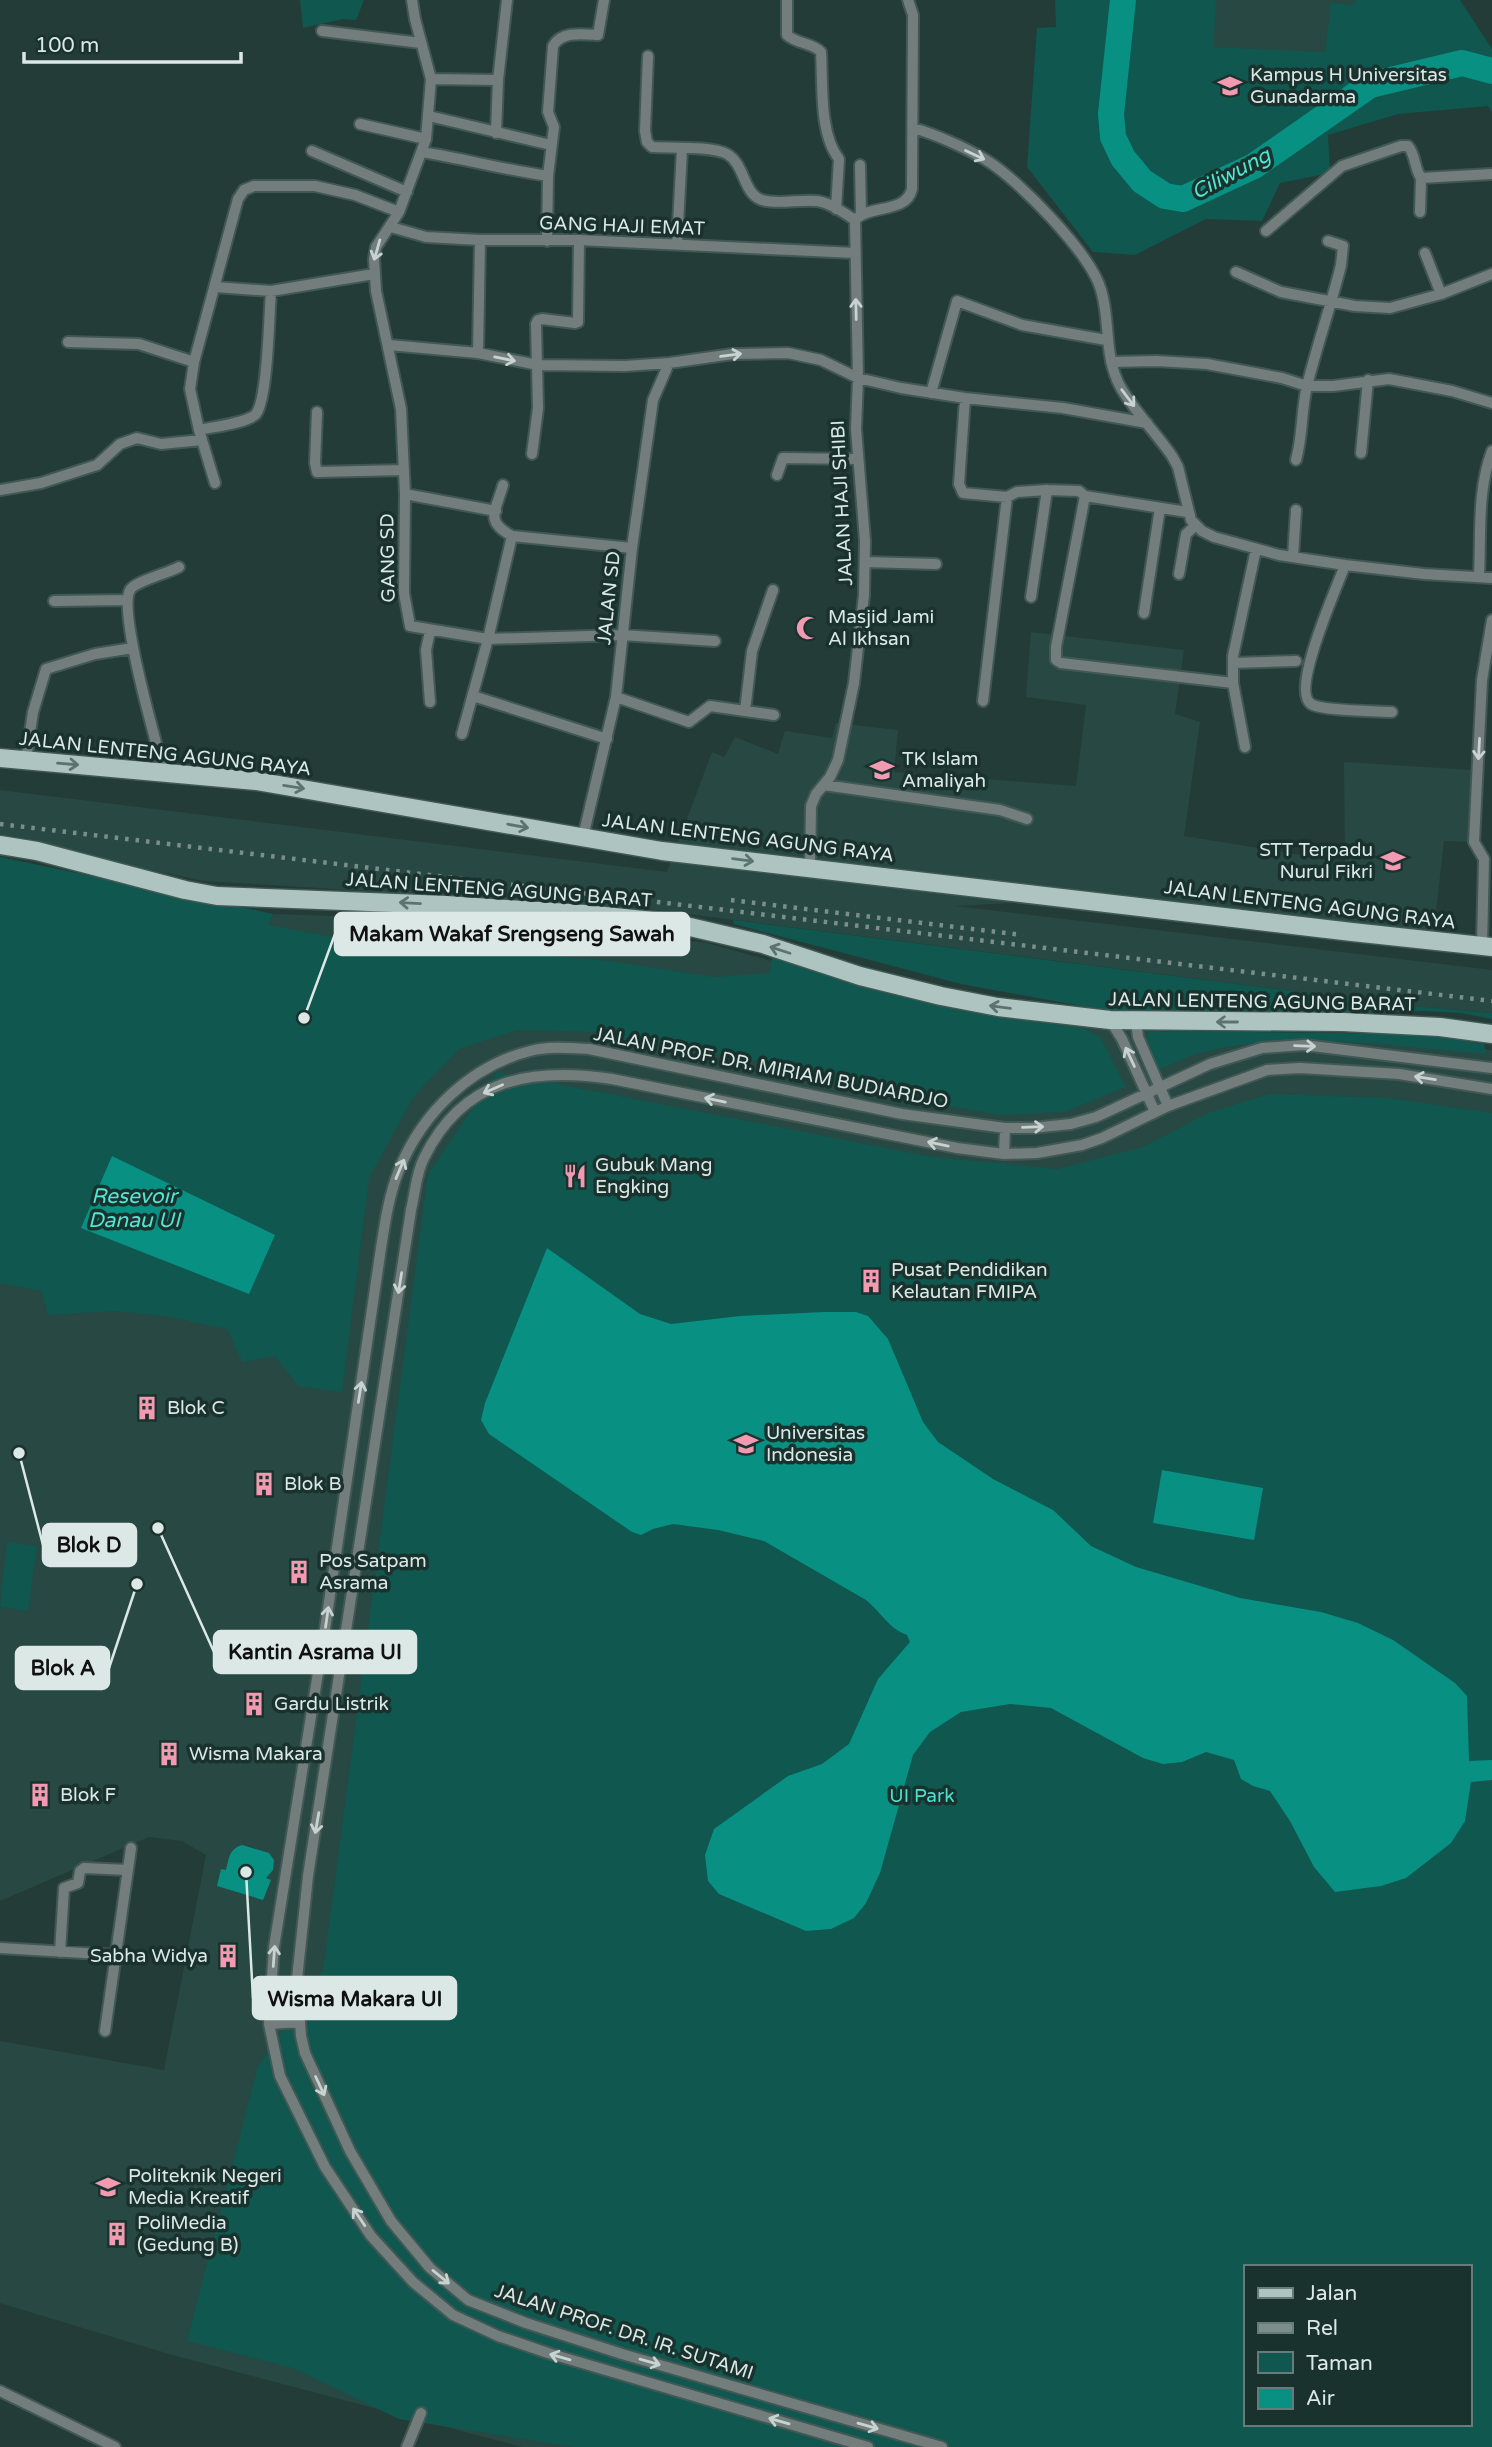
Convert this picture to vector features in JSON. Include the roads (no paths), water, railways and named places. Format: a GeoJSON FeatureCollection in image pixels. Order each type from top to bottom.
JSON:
{"type":"FeatureCollection","features":[{"type":"Feature","properties":{"kind":"main road","name":"JALAN LENTENG AGUNG RAYA"},"geometry":{"type":"LineString","coordinates":[[0,758],[269,783],[662,851],[1487,946]]}},
{"type":"Feature","properties":{"kind":"main road","name":"JALAN LENTENG AGUNG BARAT"},"geometry":{"type":"LineString","coordinates":[[0,845],[37,851],[185,890],[217,895],[446,905],[673,923],[743,938],[860,976],[998,1007],[1136,1022],[1343,1022],[1440,1027],[1492,1034]]}},
{"type":"Feature","properties":{"kind":"street"},"geometry":{"type":"LineString","coordinates":[[317,412],[317,472],[404,470],[401,409],[374,274],[376,247],[399,212],[426,139],[431,79],[412,0]]}},
{"type":"Feature","properties":{"kind":"street"},"geometry":{"type":"LineString","coordinates":[[496,132],[506,0]]}},
{"type":"Feature","properties":{"kind":"street"},"geometry":{"type":"LineString","coordinates":[[547,241],[548,176],[554,127],[548,112],[554,44],[567,35],[598,35],[604,0]]}},
{"type":"Feature","properties":{"kind":"street"},"geometry":{"type":"LineString","coordinates":[[787,0],[787,35],[803,45],[818,48],[821,52],[826,132],[839,159],[836,209]]}},
{"type":"Feature","properties":{"kind":"street"},"geometry":{"type":"LineString","coordinates":[[648,56],[645,131],[647,142],[652,147],[716,150],[729,155],[738,164],[752,193],[761,200],[818,201],[858,217],[903,203],[911,196],[913,15],[908,0]]}},
{"type":"Feature","properties":{"kind":"street"},"geometry":{"type":"LineString","coordinates":[[322,31],[421,43]]}},
{"type":"Feature","properties":{"kind":"street"},"geometry":{"type":"LineString","coordinates":[[431,79],[498,80]]}},
{"type":"Feature","properties":{"kind":"street"},"geometry":{"type":"LineString","coordinates":[[429,116],[551,145]]}},
{"type":"Feature","properties":{"kind":"street"},"geometry":{"type":"LineString","coordinates":[[360,124],[426,139]]}},
{"type":"Feature","properties":{"kind":"street"},"geometry":{"type":"LineString","coordinates":[[913,128],[993,164],[1066,236],[1097,277],[1104,300],[1106,340],[1120,387],[1178,467],[1188,512],[1195,526],[1214,537],[1293,557],[1424,574],[1492,578]]}},
{"type":"Feature","properties":{"kind":"street"},"geometry":{"type":"LineString","coordinates":[[1266,231],[1342,166],[1401,146],[1411,149],[1416,170],[1422,178],[1428,180],[1492,174]]}},
{"type":"Feature","properties":{"kind":"street"},"geometry":{"type":"LineString","coordinates":[[677,244],[682,149]]}},
{"type":"Feature","properties":{"kind":"street"},"geometry":{"type":"LineString","coordinates":[[312,151],[407,191]]}},
{"type":"Feature","properties":{"kind":"street"},"geometry":{"type":"LineString","coordinates":[[422,152],[500,169],[548,176]]}},
{"type":"Feature","properties":{"kind":"street","name":"JALAN HAJI SHIBI"},"geometry":{"type":"LineString","coordinates":[[810,869],[811,806],[838,760],[854,683],[863,603],[865,562],[855,411],[858,378],[855,253],[860,165]]}},
{"type":"Feature","properties":{"kind":"street"},"geometry":{"type":"LineString","coordinates":[[1420,212],[1422,178]]}},
{"type":"Feature","properties":{"kind":"street"},"geometry":{"type":"LineString","coordinates":[[215,483],[190,389],[194,362],[238,199],[248,188],[316,186],[355,195],[399,212]]}},
{"type":"Feature","properties":{"kind":"street","name":"GANG HAJI EMAT"},"geometry":{"type":"LineString","coordinates":[[391,227],[426,237],[579,240],[855,253]]}},
{"type":"Feature","properties":{"kind":"street"},"geometry":{"type":"LineString","coordinates":[[478,353],[480,240]]}},
{"type":"Feature","properties":{"kind":"street"},"geometry":{"type":"LineString","coordinates":[[532,454],[538,408],[536,324],[538,320],[575,323],[579,320],[579,240]]}},
{"type":"Feature","properties":{"kind":"street"},"geometry":{"type":"LineString","coordinates":[[1296,460],[1302,436],[1302,411],[1307,386],[1332,302],[1343,246],[1328,241]]}},
{"type":"Feature","properties":{"kind":"street"},"geometry":{"type":"LineString","coordinates":[[1425,253],[1441,294]]}},
{"type":"Feature","properties":{"kind":"street"},"geometry":{"type":"LineString","coordinates":[[1236,272],[1281,292],[1355,306],[1397,307],[1441,294],[1492,274]]}},
{"type":"Feature","properties":{"kind":"street"},"geometry":{"type":"LineString","coordinates":[[215,287],[271,290],[374,274]]}},
{"type":"Feature","properties":{"kind":"street"},"geometry":{"type":"LineString","coordinates":[[0,490],[41,483],[97,465],[120,444],[137,438],[161,444],[201,435],[250,418],[257,410],[263,388],[271,290]]}},
{"type":"Feature","properties":{"kind":"street"},"geometry":{"type":"LineString","coordinates":[[931,393],[957,301],[1022,325],[1106,340]]}},
{"type":"Feature","properties":{"kind":"street"},"geometry":{"type":"LineString","coordinates":[[68,342],[139,344],[194,362]]}},
{"type":"Feature","properties":{"kind":"street"},"geometry":{"type":"LineString","coordinates":[[389,345],[478,353],[538,365],[625,366],[733,354],[788,353],[821,360],[858,378],[931,393],[1063,408],[1147,423]]}},
{"type":"Feature","properties":{"kind":"street"},"geometry":{"type":"LineString","coordinates":[[1111,362],[1207,364],[1282,378],[1307,386],[1333,386],[1368,380],[1409,381],[1492,403]]}},
{"type":"Feature","properties":{"kind":"street","name":"JALAN SD"},"geometry":{"type":"LineString","coordinates":[[583,838],[616,697],[632,548],[653,400],[669,363]]}},
{"type":"Feature","properties":{"kind":"street"},"geometry":{"type":"LineString","coordinates":[[1360,453],[1368,380]]}},
{"type":"Feature","properties":{"kind":"street"},"geometry":{"type":"LineString","coordinates":[[965,398],[959,484],[960,491],[965,494],[1007,497],[1017,492],[1079,491],[1085,496],[1188,512]]}},
{"type":"Feature","properties":{"kind":"street"},"geometry":{"type":"LineString","coordinates":[[1479,577],[1481,501],[1492,451]]}},
{"type":"Feature","properties":{"kind":"street"},"geometry":{"type":"LineString","coordinates":[[777,475],[783,458],[857,459]]}},
{"type":"Feature","properties":{"kind":"street","name":"GANG SD"},"geometry":{"type":"LineString","coordinates":[[404,470],[403,567],[408,621],[414,628],[430,631]]}},
{"type":"Feature","properties":{"kind":"street"},"geometry":{"type":"LineString","coordinates":[[503,485],[494,522],[497,528],[512,536],[632,548]]}},
{"type":"Feature","properties":{"kind":"street"},"geometry":{"type":"LineString","coordinates":[[1031,597],[1047,490]]}},
{"type":"Feature","properties":{"kind":"street","name":"GANG SD"},"geometry":{"type":"LineString","coordinates":[[405,494],[496,512]]}},
{"type":"Feature","properties":{"kind":"street"},"geometry":{"type":"LineString","coordinates":[[1085,496],[1056,647],[1056,660],[1060,663],[1233,683]]}},
{"type":"Feature","properties":{"kind":"street"},"geometry":{"type":"LineString","coordinates":[[983,701],[1007,497]]}},
{"type":"Feature","properties":{"kind":"street"},"geometry":{"type":"LineString","coordinates":[[1144,613],[1160,508]]}},
{"type":"Feature","properties":{"kind":"street"},"geometry":{"type":"LineString","coordinates":[[1293,557],[1296,510]]}},
{"type":"Feature","properties":{"kind":"street"},"geometry":{"type":"LineString","coordinates":[[1179,574],[1186,534],[1195,526]]}},
{"type":"Feature","properties":{"kind":"street"},"geometry":{"type":"LineString","coordinates":[[462,734],[512,536]]}},
{"type":"Feature","properties":{"kind":"street"},"geometry":{"type":"LineString","coordinates":[[1245,747],[1233,683],[1233,663],[1239,622],[1256,549]]}},
{"type":"Feature","properties":{"kind":"street"},"geometry":{"type":"LineString","coordinates":[[865,562],[936,564]]}},
{"type":"Feature","properties":{"kind":"street"},"geometry":{"type":"LineString","coordinates":[[1345,565],[1320,626],[1306,685],[1306,699],[1311,704],[1326,708],[1392,712]]}},
{"type":"Feature","properties":{"kind":"street"},"geometry":{"type":"LineString","coordinates":[[164,772],[133,648],[127,600],[130,589],[136,584],[179,568]]}},
{"type":"Feature","properties":{"kind":"street"},"geometry":{"type":"LineString","coordinates":[[745,711],[752,651],[773,590]]}},
{"type":"Feature","properties":{"kind":"street"},"geometry":{"type":"LineString","coordinates":[[54,601],[127,600]]}},
{"type":"Feature","properties":{"kind":"street"},"geometry":{"type":"LineString","coordinates":[[1487,946],[1484,859],[1474,842],[1492,620]]}},
{"type":"Feature","properties":{"kind":"street"},"geometry":{"type":"LineString","coordinates":[[430,702],[426,650],[430,631],[488,639],[622,635],[715,641]]}},
{"type":"Feature","properties":{"kind":"street"},"geometry":{"type":"LineString","coordinates":[[26,760],[35,705],[46,669],[95,654],[133,648]]}},
{"type":"Feature","properties":{"kind":"street"},"geometry":{"type":"LineString","coordinates":[[1233,663],[1296,661]]}},
{"type":"Feature","properties":{"kind":"street"},"geometry":{"type":"LineString","coordinates":[[473,696],[607,738]]}},
{"type":"Feature","properties":{"kind":"street"},"geometry":{"type":"LineString","coordinates":[[616,697],[690,722],[710,706],[774,716]]}},
{"type":"Feature","properties":{"kind":"street"},"geometry":{"type":"LineString","coordinates":[[824,785],[1000,810],[1027,820]]}},
{"type":"Feature","properties":{"kind":"street"},"geometry":{"type":"LineString","coordinates":[[1110,1020],[1122,1039],[1155,1112]]}},
{"type":"Feature","properties":{"kind":"street"},"geometry":{"type":"LineString","coordinates":[[1136,1022],[1138,1037],[1168,1106]]}},
{"type":"Feature","properties":{"kind":"street","name":"JALAN PROF. DR. MIRIAM BUDIARDJO"},"geometry":{"type":"LineString","coordinates":[[305,1757],[388,1205],[399,1170],[413,1141],[447,1098],[476,1074],[506,1058],[532,1050],[589,1049],[902,1114],[1004,1128],[1032,1128],[1071,1124],[1096,1117],[1232,1056],[1262,1048],[1304,1045],[1492,1068]]}},
{"type":"Feature","properties":{"kind":"street"},"geometry":{"type":"LineString","coordinates":[[366,1350],[389,1354],[411,1210],[422,1160],[440,1129],[461,1108],[489,1088],[540,1074],[584,1074],[957,1148],[1004,1154],[1037,1153],[1102,1139],[1168,1106],[1267,1070],[1300,1068],[1399,1074],[1492,1089]]}},
{"type":"Feature","properties":{"kind":"street"},"geometry":{"type":"LineString","coordinates":[[1004,1128],[1004,1154]]}},
{"type":"Feature","properties":{"kind":"street","name":"JALAN PROF. DR. IR. SUTAMI"},"geometry":{"type":"LineString","coordinates":[[389,1354],[308,1876],[298,1979],[305,2053],[351,2151],[391,2221],[430,2268],[468,2300],[526,2323],[622,2354],[942,2447]]}},
{"type":"Feature","properties":{"kind":"street","name":"JALAN PROF. DR. IR. SUTAMI"},"geometry":{"type":"LineString","coordinates":[[305,1757],[274,1947],[269,2024],[280,2076],[325,2167],[371,2236],[413,2282],[453,2315],[498,2336],[868,2447]]}},
{"type":"Feature","properties":{"kind":"street"},"geometry":{"type":"LineString","coordinates":[[105,2031],[131,1848]]}},
{"type":"Feature","properties":{"kind":"street"},"geometry":{"type":"LineString","coordinates":[[60,1952],[64,1888],[78,1883],[80,1871],[84,1868],[128,1870]]}},
{"type":"Feature","properties":{"kind":"street"},"geometry":{"type":"LineString","coordinates":[[0,1948],[117,1955]]}},
{"type":"Feature","properties":{"kind":"street"},"geometry":{"type":"LineString","coordinates":[[269,2024],[300,2022]]}},
{"type":"Feature","properties":{"kind":"street"},"geometry":{"type":"LineString","coordinates":[[0,2391],[115,2447]]}},
{"type":"Feature","properties":{"kind":"street"},"geometry":{"type":"LineString","coordinates":[[407,2447],[421,2413]]}},
{"type":"Feature","properties":{"kind":"water","name":"Resevoir Danau UI"},"geometry":{"type":"Polygon","coordinates":[[[112,1156],[275,1235],[249,1294],[81,1228],[112,1156]]]}},
{"type":"Feature","properties":{"kind":"water"},"geometry":{"type":"Polygon","coordinates":[[[547,1248],[640,1314],[671,1324],[740,1316],[823,1312],[856,1312],[868,1316],[888,1339],[923,1422],[938,1442],[993,1479],[1053,1510],[1091,1546],[1136,1567],[1240,1598],[1321,1612],[1358,1623],[1393,1640],[1455,1683],[1467,1696],[1469,1761],[1492,1760],[1492,1780],[1471,1782],[1465,1821],[1451,1843],[1406,1878],[1381,1886],[1335,1892],[1314,1867],[1290,1821],[1270,1791],[1241,1779],[1234,1760],[1206,1752],[1182,1762],[1163,1764],[1143,1758],[1051,1708],[1010,1704],[961,1712],[930,1732],[913,1755],[880,1873],[866,1903],[854,1918],[831,1929],[806,1931],[719,1894],[708,1881],[705,1855],[714,1829],[788,1776],[822,1764],[849,1744],[878,1679],[910,1642],[907,1635],[890,1624],[866,1600],[764,1541],[718,1530],[673,1524],[641,1535],[632,1532],[489,1434],[481,1420],[485,1403],[547,1248]]]}},
{"type":"Feature","properties":{"kind":"water"},"geometry":{"type":"Polygon","coordinates":[[[1162,1470],[1263,1488],[1254,1540],[1153,1523],[1162,1470]]]}},
{"type":"Feature","properties":{"kind":"water"},"geometry":{"type":"Polygon","coordinates":[[[242,1845],[269,1853],[274,1860],[273,1870],[266,1878],[271,1880],[263,1900],[217,1886],[221,1869],[226,1870],[232,1852],[242,1845]]]}},
{"type":"Feature","properties":{"kind":"waterway","name":"Ciliwung"},"geometry":{"type":"LineString","coordinates":[[1123,0],[1111,114],[1113,137],[1123,158],[1142,181],[1165,196],[1183,199],[1254,166],[1370,85],[1462,63],[1492,71]]}},
{"type":"Feature","properties":{"kind":"railway"},"geometry":{"type":"LineString","coordinates":[[0,824],[1492,1001]]}},
{"type":"Feature","properties":{"kind":"railway"},"geometry":{"type":"LineString","coordinates":[[731,900],[1023,935]]}},
{"type":"Feature","properties":{"kind":"place","name":"Kampus H Universitas Gunadarma"},"geometry":{"type":"Point","coordinates":[1230,86]}},
{"type":"Feature","properties":{"kind":"place","name":"Masjid Jami Al Ikhsan"},"geometry":{"type":"Point","coordinates":[808,628]}},
{"type":"Feature","properties":{"kind":"place","name":"TK Islam Amaliyah"},"geometry":{"type":"Point","coordinates":[882,770]}},
{"type":"Feature","properties":{"kind":"place","name":"STT Terpadu Nurul Fikri"},"geometry":{"type":"Point","coordinates":[1393,861]}},
{"type":"Feature","properties":{"kind":"place","name":"Makam Wakaf Srengseng Sawah"},"geometry":{"type":"Point","coordinates":[304,1018]}},
{"type":"Feature","properties":{"kind":"place","name":"Gubuk Mang Engking"},"geometry":{"type":"Point","coordinates":[575,1176]}},
{"type":"Feature","properties":{"kind":"place","name":"Pusat Pendidikan Kelautan FMIPA"},"geometry":{"type":"Point","coordinates":[871,1281]}},
{"type":"Feature","properties":{"kind":"place","name":"Blok C"},"geometry":{"type":"Point","coordinates":[147,1408]}},
{"type":"Feature","properties":{"kind":"place","name":"Universitas Indonesia"},"geometry":{"type":"Point","coordinates":[746,1444]}},
{"type":"Feature","properties":{"kind":"place","name":"Blok D"},"geometry":{"type":"Point","coordinates":[19,1453]}},
{"type":"Feature","properties":{"kind":"place","name":"Blok B"},"geometry":{"type":"Point","coordinates":[264,1484]}},
{"type":"Feature","properties":{"kind":"place","name":"Kantin Asrama UI"},"geometry":{"type":"Point","coordinates":[158,1528]}},
{"type":"Feature","properties":{"kind":"place","name":"Pos Satpam Asrama"},"geometry":{"type":"Point","coordinates":[299,1572]}},
{"type":"Feature","properties":{"kind":"place","name":"Blok A"},"geometry":{"type":"Point","coordinates":[137,1584]}},
{"type":"Feature","properties":{"kind":"place","name":"Gardu Listrik"},"geometry":{"type":"Point","coordinates":[254,1704]}},
{"type":"Feature","properties":{"kind":"place","name":"Wisma Makara"},"geometry":{"type":"Point","coordinates":[169,1754]}},
{"type":"Feature","properties":{"kind":"place","name":"Blok F"},"geometry":{"type":"Point","coordinates":[40,1795]}},
{"type":"Feature","properties":{"kind":"place","name":"Wisma Makara UI"},"geometry":{"type":"Point","coordinates":[246,1872]}},
{"type":"Feature","properties":{"kind":"place","name":"Sabha Widya"},"geometry":{"type":"Point","coordinates":[228,1956]}},
{"type":"Feature","properties":{"kind":"place","name":"Politeknik Negeri Media Kreatif"},"geometry":{"type":"Point","coordinates":[108,2187]}},
{"type":"Feature","properties":{"kind":"place","name":"PoliMedia (Gedung B)"},"geometry":{"type":"Point","coordinates":[117,2234]}},
{"type":"Feature","properties":{"kind":"park label","name":"UI Park"},"geometry":{"type":"Point","coordinates":[922,1796]}}]}
